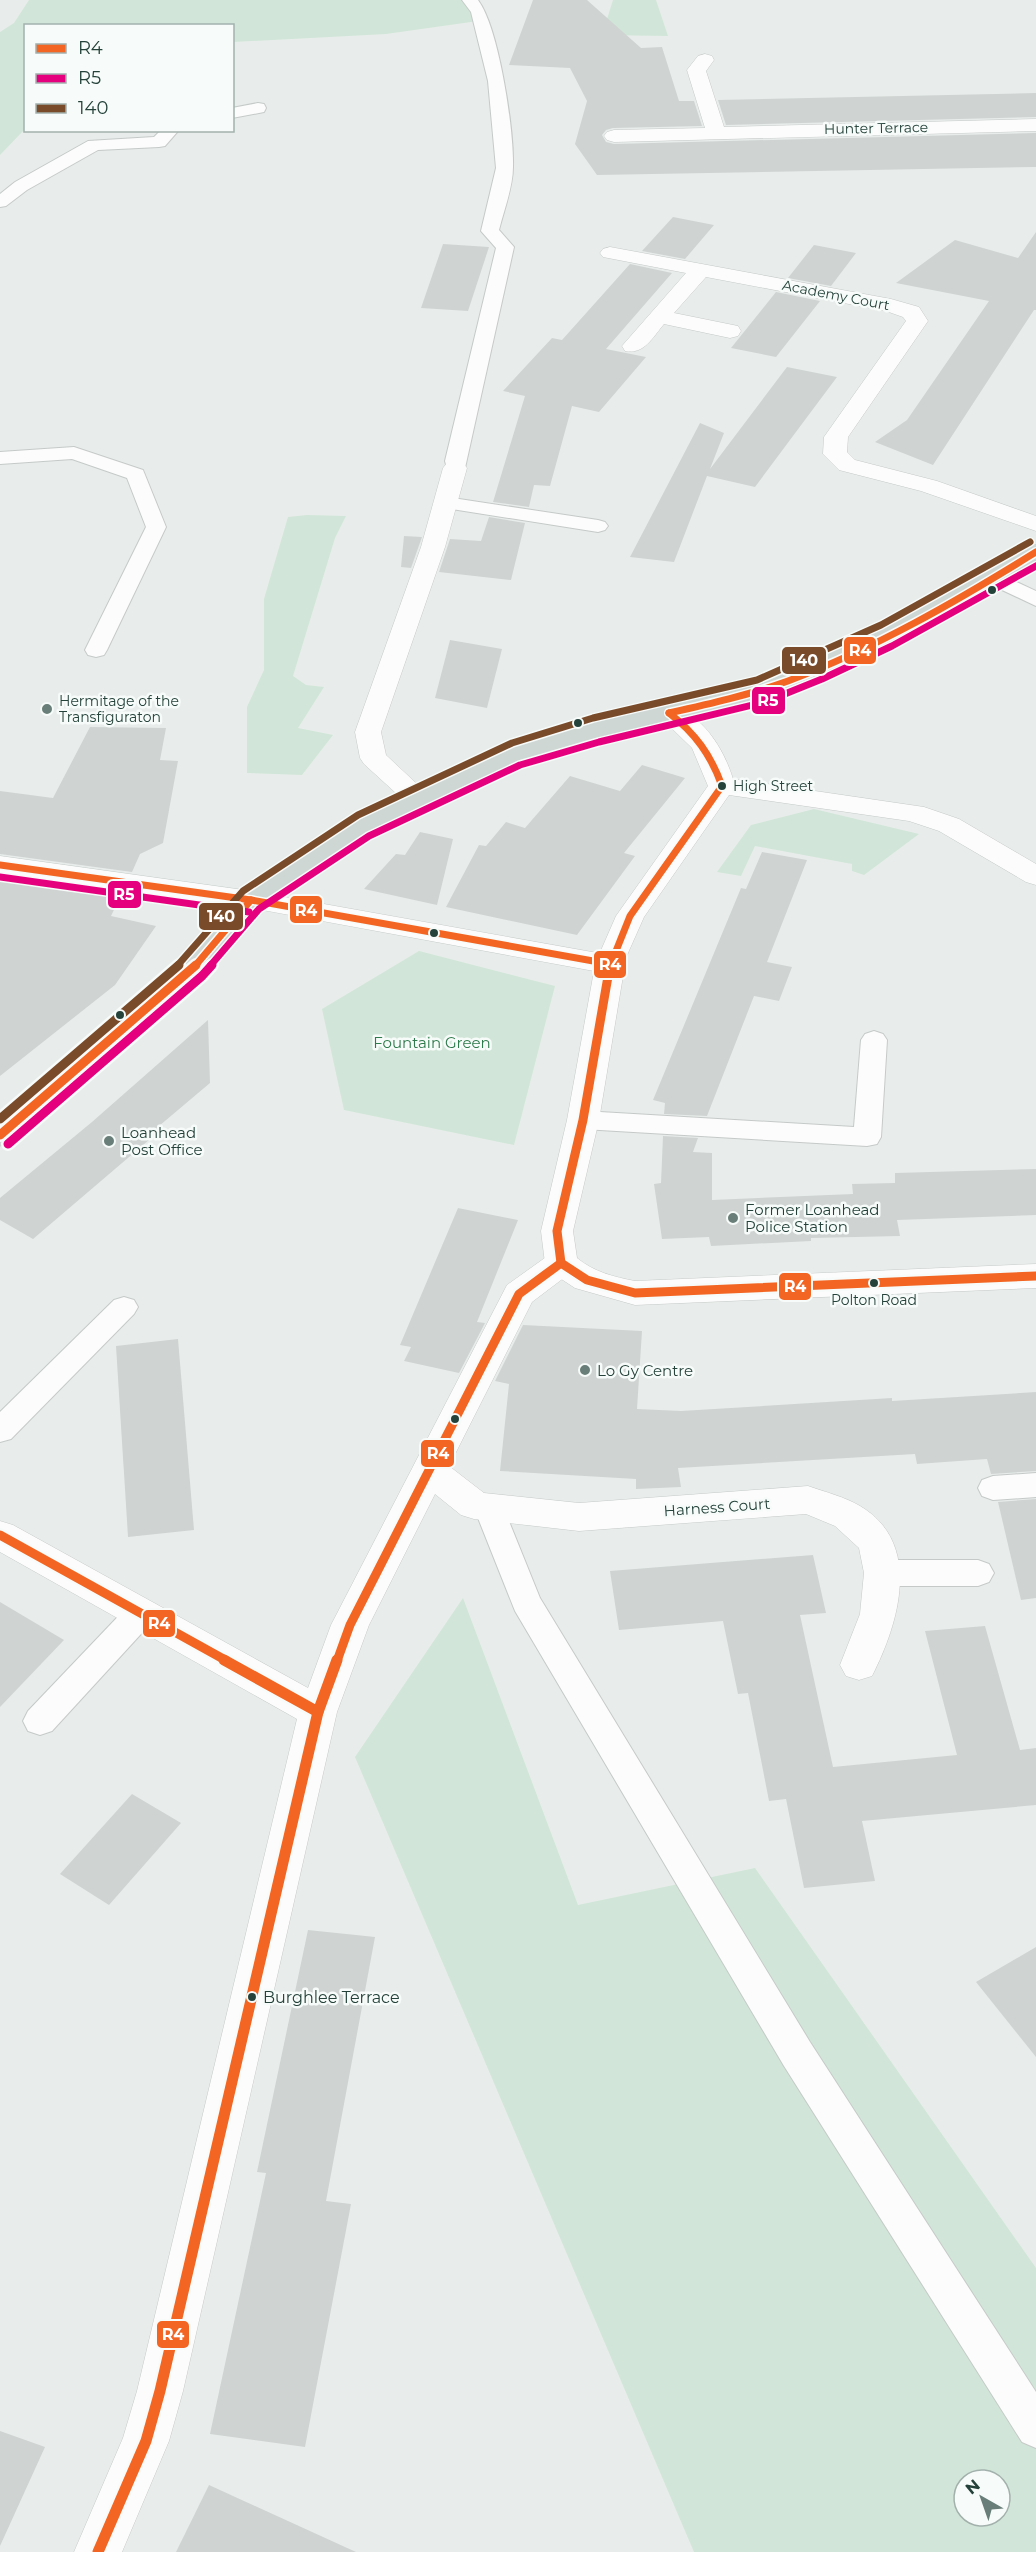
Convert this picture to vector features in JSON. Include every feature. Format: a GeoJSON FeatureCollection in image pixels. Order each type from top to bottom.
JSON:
{"type":"FeatureCollection","features":[{"type":"Feature","properties":{"kind":"main road"},"geometry":{"type":"LineString","coordinates":[[0,1135],[193,968],[251,900],[363,826],[516,754],[596,730],[761,691],[818,668],[886,636],[1036,552]]}},
{"type":"Feature","properties":{"kind":"street"},"geometry":{"type":"LineString","coordinates":[[705,60],[696,70],[716,132]]}},
{"type":"Feature","properties":{"kind":"street","name":"Hunter Terrace"},"geometry":{"type":"LineString","coordinates":[[614,136],[1036,125]]}},
{"type":"Feature","properties":{"kind":"street","name":"Academy Court"},"geometry":{"type":"LineString","coordinates":[[610,253],[891,305],[911,312],[917,321],[836,437],[835,454],[847,465],[929,486],[1036,524]]}},
{"type":"Feature","properties":{"kind":"street"},"geometry":{"type":"LineString","coordinates":[[633,346],[701,270]]}},
{"type":"Feature","properties":{"kind":"street"},"geometry":{"type":"LineString","coordinates":[[659,317],[730,331]]}},
{"type":"Feature","properties":{"kind":"street"},"geometry":{"type":"LineString","coordinates":[[418,799],[373,758],[368,732],[433,547],[456,468]]}},
{"type":"Feature","properties":{"kind":"street"},"geometry":{"type":"LineString","coordinates":[[669,713],[695,732],[715,762],[722,786]]}},
{"type":"Feature","properties":{"kind":"street"},"geometry":{"type":"LineString","coordinates":[[722,786],[914,813],[949,825],[1036,876]]}},
{"type":"Feature","properties":{"kind":"street"},"geometry":{"type":"LineString","coordinates":[[722,786],[630,916],[610,964],[583,1120],[557,1231],[561,1263],[575,1276],[595,1286],[635,1293],[1036,1276]]}},
{"type":"Feature","properties":{"kind":"street"},"geometry":{"type":"LineString","coordinates":[[0,865],[251,900],[610,964]]}},
{"type":"Feature","properties":{"kind":"street"},"geometry":{"type":"LineString","coordinates":[[98,2552],[146,2441],[160,2391],[318,1712],[350,1624],[519,1294],[561,1263]]}},
{"type":"Feature","properties":{"kind":"street","name":"Harness Court"},"geometry":{"type":"LineString","coordinates":[[423,1483],[474,1505],[579,1517],[808,1500],[848,1516],[876,1542],[882,1573],[879,1614],[859,1665]]}},
{"type":"Feature","properties":{"kind":"street"},"geometry":{"type":"LineString","coordinates":[[0,1535],[318,1712]]}},
{"type":"Feature","properties":{"kind":"lane"},"geometry":{"type":"LineString","coordinates":[[456,468],[455,460],[505,247],[490,231],[505,168],[496,81],[479,12],[470,0]]}},
{"type":"Feature","properties":{"kind":"lane"},"geometry":{"type":"LineString","coordinates":[[234,113],[258,108]]}},
{"type":"Feature","properties":{"kind":"lane"},"geometry":{"type":"LineString","coordinates":[[0,202],[21,186],[94,145],[159,142],[169,132]]}},
{"type":"Feature","properties":{"kind":"lane"},"geometry":{"type":"LineString","coordinates":[[0,458],[74,453],[136,474],[156,526],[96,650]]}},
{"type":"Feature","properties":{"kind":"lane"},"geometry":{"type":"LineString","coordinates":[[446,503],[598,526]]}},
{"type":"Feature","properties":{"kind":"lane"},"geometry":{"type":"LineString","coordinates":[[993,578],[1036,600]]}},
{"type":"Feature","properties":{"kind":"lane"},"geometry":{"type":"LineString","coordinates":[[583,1120],[867,1137],[873,1040]]}},
{"type":"Feature","properties":{"kind":"lane"},"geometry":{"type":"LineString","coordinates":[[0,1431],[124,1307]]}},
{"type":"Feature","properties":{"kind":"lane"},"geometry":{"type":"LineString","coordinates":[[993,1488],[1036,1485]]}},
{"type":"Feature","properties":{"kind":"lane"},"geometry":{"type":"LineString","coordinates":[[489,1508],[532,1612],[797,2054],[1036,2428]]}},
{"type":"Feature","properties":{"kind":"lane"},"geometry":{"type":"LineString","coordinates":[[882,1573],[978,1573]]}},
{"type":"Feature","properties":{"kind":"lane"},"geometry":{"type":"LineString","coordinates":[[40,1721],[141,1613]]}},
{"type":"Feature","properties":{"kind":"green space"},"geometry":{"type":"Polygon","coordinates":[[[29,0],[464,0],[485,20],[386,34],[234,42],[234,24],[24,24],[24,130],[0,155],[0,32],[14,23],[29,0]]]}},
{"type":"Feature","properties":{"kind":"green space"},"geometry":{"type":"Polygon","coordinates":[[[613,0],[656,0],[668,36],[602,35],[613,0]]]}},
{"type":"Feature","properties":{"kind":"green space"},"geometry":{"type":"Polygon","coordinates":[[[346,516],[335,538],[293,676],[306,685],[324,687],[298,728],[333,735],[302,775],[247,773],[247,707],[264,670],[264,599],[288,517],[346,516]]]}},
{"type":"Feature","properties":{"kind":"green space"},"geometry":{"type":"Polygon","coordinates":[[[814,809],[919,834],[864,875],[852,871],[852,864],[755,846],[741,876],[717,872],[751,825],[814,809]]]}},
{"type":"Feature","properties":{"kind":"green space","name":"Fountain Green"},"geometry":{"type":"Polygon","coordinates":[[[419,951],[555,986],[514,1145],[344,1110],[322,1009],[419,951]]]}},
{"type":"Feature","properties":{"kind":"green space"},"geometry":{"type":"Polygon","coordinates":[[[463,1598],[578,1905],[755,1868],[1036,2268],[1036,2552],[694,2552],[355,1757],[463,1598]]]}},
{"type":"Feature","properties":{"kind":"building"},"geometry":{"type":"Polygon","coordinates":[[[533,0],[587,0],[641,48],[662,47],[679,101],[694,101],[702,126],[613,128],[606,130],[602,135],[606,142],[614,144],[1036,133],[1036,167],[597,175],[575,144],[587,101],[570,68],[509,65],[533,0]]]}},
{"type":"Feature","properties":{"kind":"building"},"geometry":{"type":"Polygon","coordinates":[[[1036,93],[1036,117],[726,125],[718,100],[1036,93]]]}},
{"type":"Feature","properties":{"kind":"building"},"geometry":{"type":"Polygon","coordinates":[[[673,217],[714,225],[685,259],[642,251],[673,217]]]}},
{"type":"Feature","properties":{"kind":"building"},"geometry":{"type":"Polygon","coordinates":[[[1036,232],[1036,310],[933,465],[875,442],[907,420],[989,301],[896,283],[955,240],[1018,258],[1036,232]]]}},
{"type":"Feature","properties":{"kind":"building"},"geometry":{"type":"Polygon","coordinates":[[[443,244],[489,247],[468,311],[421,308],[443,244]]]}},
{"type":"Feature","properties":{"kind":"building"},"geometry":{"type":"Polygon","coordinates":[[[814,245],[856,253],[831,286],[788,278],[814,245]]]}},
{"type":"Feature","properties":{"kind":"building"},"geometry":{"type":"Polygon","coordinates":[[[630,264],[672,273],[606,349],[646,357],[599,412],[572,406],[550,486],[534,485],[529,507],[493,502],[525,396],[503,391],[552,338],[562,340],[630,264]]]}},
{"type":"Feature","properties":{"kind":"building"},"geometry":{"type":"Polygon","coordinates":[[[776,292],[820,301],[776,357],[731,348],[776,292]]]}},
{"type":"Feature","properties":{"kind":"building"},"geometry":{"type":"Polygon","coordinates":[[[787,367],[837,377],[755,487],[707,476],[674,562],[630,557],[700,423],[724,433],[710,469],[787,367]]]}},
{"type":"Feature","properties":{"kind":"building"},"geometry":{"type":"Polygon","coordinates":[[[489,517],[525,523],[511,580],[439,572],[450,539],[481,541],[489,517]]]}},
{"type":"Feature","properties":{"kind":"building"},"geometry":{"type":"Polygon","coordinates":[[[404,536],[422,537],[411,568],[401,567],[404,536]]]}},
{"type":"Feature","properties":{"kind":"building"},"geometry":{"type":"Polygon","coordinates":[[[450,640],[502,649],[487,708],[435,698],[450,640]]]}},
{"type":"Feature","properties":{"kind":"building"},"geometry":{"type":"Polygon","coordinates":[[[90,727],[166,728],[160,760],[178,761],[163,843],[140,854],[132,872],[0,854],[0,791],[53,798],[90,727]]]}},
{"type":"Feature","properties":{"kind":"building"},"geometry":{"type":"Polygon","coordinates":[[[642,765],[685,778],[624,853],[635,856],[577,935],[446,907],[479,845],[486,846],[506,822],[525,828],[570,776],[620,791],[642,765]]]}},
{"type":"Feature","properties":{"kind":"building"},"geometry":{"type":"Polygon","coordinates":[[[420,832],[453,839],[437,905],[364,889],[396,854],[405,855],[420,832]]]}},
{"type":"Feature","properties":{"kind":"building"},"geometry":{"type":"Polygon","coordinates":[[[762,852],[807,860],[767,962],[792,967],[779,1001],[754,996],[707,1116],[664,1114],[665,1103],[653,1100],[741,888],[746,889],[762,852]]]}},
{"type":"Feature","properties":{"kind":"building"},"geometry":{"type":"Polygon","coordinates":[[[0,876],[122,893],[111,916],[156,926],[115,985],[0,1076],[0,876]]]}},
{"type":"Feature","properties":{"kind":"building"},"geometry":{"type":"Polygon","coordinates":[[[208,1020],[210,1083],[159,1126],[163,1128],[33,1239],[0,1220],[0,1198],[92,1122],[208,1020]]]}},
{"type":"Feature","properties":{"kind":"building"},"geometry":{"type":"Polygon","coordinates":[[[663,1136],[698,1138],[693,1152],[712,1153],[712,1200],[853,1194],[852,1184],[895,1183],[895,1173],[1036,1169],[1036,1215],[897,1220],[900,1236],[811,1238],[811,1241],[711,1246],[709,1237],[662,1239],[654,1184],[661,1183],[663,1136]]]}},
{"type":"Feature","properties":{"kind":"building"},"geometry":{"type":"Polygon","coordinates":[[[458,1208],[518,1220],[477,1322],[485,1323],[459,1373],[404,1361],[411,1347],[400,1345],[458,1208]]]}},
{"type":"Feature","properties":{"kind":"building"},"geometry":{"type":"Polygon","coordinates":[[[523,1325],[642,1331],[637,1409],[681,1411],[1036,1392],[1036,1471],[991,1474],[987,1459],[917,1464],[915,1454],[678,1468],[681,1487],[636,1489],[636,1479],[500,1471],[509,1384],[495,1381],[523,1325]]]}},
{"type":"Feature","properties":{"kind":"building"},"geometry":{"type":"Polygon","coordinates":[[[178,1339],[194,1530],[128,1537],[116,1346],[178,1339]]]}},
{"type":"Feature","properties":{"kind":"building"},"geometry":{"type":"Polygon","coordinates":[[[1036,1499],[1036,1598],[1021,1600],[998,1502],[1036,1499]]]}},
{"type":"Feature","properties":{"kind":"building"},"geometry":{"type":"Polygon","coordinates":[[[813,1555],[826,1613],[800,1615],[833,1767],[957,1755],[925,1631],[985,1626],[1020,1750],[1036,1748],[1036,1805],[862,1821],[875,1881],[804,1888],[786,1799],[769,1801],[748,1693],[738,1694],[723,1621],[619,1630],[610,1571],[813,1555]]]}},
{"type":"Feature","properties":{"kind":"building"},"geometry":{"type":"Polygon","coordinates":[[[0,1602],[64,1640],[0,1707],[0,1602]]]}},
{"type":"Feature","properties":{"kind":"building"},"geometry":{"type":"Polygon","coordinates":[[[132,1794],[181,1823],[109,1905],[60,1874],[132,1794]]]}},
{"type":"Feature","properties":{"kind":"building"},"geometry":{"type":"Polygon","coordinates":[[[308,1930],[375,1937],[326,2201],[351,2204],[305,2447],[210,2434],[266,2173],[257,2172],[308,1930]]]}},
{"type":"Feature","properties":{"kind":"building"},"geometry":{"type":"Polygon","coordinates":[[[1036,1947],[1036,2057],[976,1982],[1036,1947]]]}},
{"type":"Feature","properties":{"kind":"building"},"geometry":{"type":"Polygon","coordinates":[[[0,2431],[45,2447],[0,2546],[0,2431]]]}},
{"type":"Feature","properties":{"kind":"building"},"geometry":{"type":"Polygon","coordinates":[[[209,2485],[356,2552],[176,2552],[209,2485]]]}},
{"type":"Feature","properties":{"kind":"transit line","name":"140"},"geometry":{"type":"LineString","coordinates":[[0,1119],[184,960],[243,891],[358,815],[512,743],[593,718],[757,680],[881,625],[1030,542]]}},
{"type":"Feature","properties":{"kind":"transit line","name":"R4"},"geometry":{"type":"LineString","coordinates":[[669,713],[749,694],[824,667],[933,613],[1036,552]]}},
{"type":"Feature","properties":{"kind":"transit line","name":"R5"},"geometry":{"type":"LineString","coordinates":[[8,1144],[202,976],[259,909],[369,836],[520,765],[599,742],[765,702],[822,679],[892,646],[1036,566]]}},
{"type":"Feature","properties":{"kind":"transit line","name":"R4"},"geometry":{"type":"LineString","coordinates":[[561,1263],[557,1231],[583,1120],[610,964],[630,916],[722,786],[713,763],[702,745],[688,728],[669,713]]}},
{"type":"Feature","properties":{"kind":"transit line","name":"R4"},"geometry":{"type":"LineString","coordinates":[[0,865],[251,900],[610,964]]}},
{"type":"Feature","properties":{"kind":"transit line","name":"R5"},"geometry":{"type":"LineString","coordinates":[[0,877],[249,912]]}},
{"type":"Feature","properties":{"kind":"transit line","name":"R4"},"geometry":{"type":"LineString","coordinates":[[0,1135],[193,968],[251,900]]}},
{"type":"Feature","properties":{"kind":"transit line","name":"R4"},"geometry":{"type":"LineString","coordinates":[[561,1263],[587,1280],[635,1293],[1036,1276]]}},
{"type":"Feature","properties":{"kind":"transit line","name":"R4"},"geometry":{"type":"LineString","coordinates":[[98,2552],[146,2441],[160,2391],[318,1712],[350,1625],[519,1294],[561,1263]]}},
{"type":"Feature","properties":{"kind":"transit line","name":"R4"},"geometry":{"type":"LineString","coordinates":[[0,1535],[318,1712]]}},
{"type":"Feature","properties":{"kind":"place","name":"Hermitage of the Transfiguraton"},"geometry":{"type":"Point","coordinates":[47,709]}},
{"type":"Feature","properties":{"kind":"place","name":"High Street"},"geometry":{"type":"Point","coordinates":[722,786]}},
{"type":"Feature","properties":{"kind":"place","name":"Loanhead Post Office"},"geometry":{"type":"Point","coordinates":[109,1141]}},
{"type":"Feature","properties":{"kind":"place","name":"Former Loanhead Police Station"},"geometry":{"type":"Point","coordinates":[733,1218]}},
{"type":"Feature","properties":{"kind":"place","name":"Polton Road"},"geometry":{"type":"Point","coordinates":[874,1283]}},
{"type":"Feature","properties":{"kind":"place","name":"Lo Gy Centre"},"geometry":{"type":"Point","coordinates":[585,1370]}},
{"type":"Feature","properties":{"kind":"place","name":"Burghlee Terrace"},"geometry":{"type":"Point","coordinates":[252,1997]}}]}
